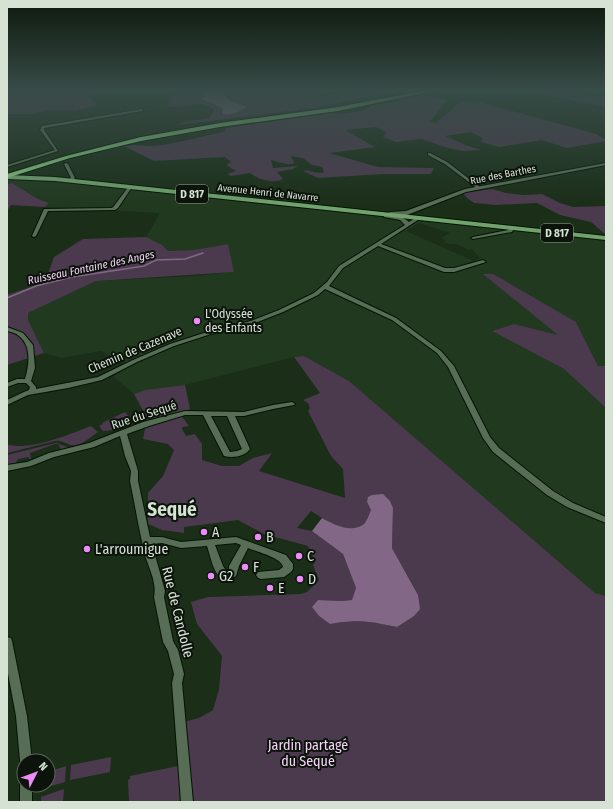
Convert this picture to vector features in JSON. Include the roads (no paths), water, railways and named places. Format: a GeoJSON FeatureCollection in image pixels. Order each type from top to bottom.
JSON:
{"type":"FeatureCollection","features":[{"type":"Feature","properties":{"kind":"highway"},"geometry":{"type":"LineString","coordinates":[[7,173],[64,156],[138,137],[185,129]]}},
{"type":"Feature","properties":{"kind":"highway"},"geometry":{"type":"LineString","coordinates":[[7,177],[68,157],[141,139],[197,129]]}},
{"type":"Feature","properties":{"kind":"main road","name":"Avenue Henri de Navarre"},"geometry":{"type":"LineString","coordinates":[[7,177],[70,180],[365,213],[407,215]]}},
{"type":"Feature","properties":{"kind":"main road","name":"D 817"},"geometry":{"type":"LineString","coordinates":[[407,215],[418,218],[606,238]]}},
{"type":"Feature","properties":{"kind":"street"},"geometry":{"type":"LineString","coordinates":[[7,166],[57,150],[42,130],[43,129]]}},
{"type":"Feature","properties":{"kind":"street"},"geometry":{"type":"LineString","coordinates":[[429,154],[480,188]]}},
{"type":"Feature","properties":{"kind":"street"},"geometry":{"type":"LineString","coordinates":[[66,164],[73,178],[70,180]]}},
{"type":"Feature","properties":{"kind":"street","name":"Rue des Barthes"},"geometry":{"type":"LineString","coordinates":[[407,215],[452,195],[480,188],[606,164]]}},
{"type":"Feature","properties":{"kind":"street"},"geometry":{"type":"LineString","coordinates":[[34,236],[46,210],[113,209],[130,187]]}},
{"type":"Feature","properties":{"kind":"street"},"geometry":{"type":"LineString","coordinates":[[365,213],[401,219],[406,221],[408,225]]}},
{"type":"Feature","properties":{"kind":"street"},"geometry":{"type":"LineString","coordinates":[[407,215],[408,225]]}},
{"type":"Feature","properties":{"kind":"street","name":"Chemin de Cazenave"},"geometry":{"type":"LineString","coordinates":[[8,401],[20,395],[32,392],[100,379],[135,361],[172,346],[201,336],[245,325],[267,317],[311,297],[326,287],[341,266],[418,218]]}},
{"type":"Feature","properties":{"kind":"street"},"geometry":{"type":"LineString","coordinates":[[473,238],[510,231],[512,228]]}},
{"type":"Feature","properties":{"kind":"street"},"geometry":{"type":"LineString","coordinates":[[378,244],[444,270],[454,270],[484,262]]}},
{"type":"Feature","properties":{"kind":"street"},"geometry":{"type":"LineString","coordinates":[[326,287],[394,319],[439,352],[451,366],[485,433],[496,450],[515,467],[550,493],[570,505],[606,520]]}},
{"type":"Feature","properties":{"kind":"street"},"geometry":{"type":"LineString","coordinates":[[7,329],[21,334],[30,345],[32,368],[28,381]]}},
{"type":"Feature","properties":{"kind":"street"},"geometry":{"type":"LineString","coordinates":[[7,385],[17,381],[28,381]]}},
{"type":"Feature","properties":{"kind":"street"},"geometry":{"type":"LineString","coordinates":[[28,381],[33,387],[32,392]]}},
{"type":"Feature","properties":{"kind":"street","name":"Rue du Sequé"},"geometry":{"type":"LineString","coordinates":[[7,468],[28,464],[123,434],[146,424],[185,413],[244,414],[292,404]]}},
{"type":"Feature","properties":{"kind":"street"},"geometry":{"type":"LineString","coordinates":[[207,413],[207,417],[227,454],[236,454],[246,449],[230,414]]}},
{"type":"Feature","properties":{"kind":"street","name":"Rue de Candolle"},"geometry":{"type":"LineString","coordinates":[[123,434],[136,475],[134,481],[150,556],[160,591],[159,597],[168,642],[173,650],[179,674],[177,684],[187,802]]}},
{"type":"Feature","properties":{"kind":"street"},"geometry":{"type":"LineString","coordinates":[[148,541],[162,540],[182,545],[232,540],[276,554],[283,558],[288,564],[288,569],[281,574],[261,575]]}},
{"type":"Feature","properties":{"kind":"street"},"geometry":{"type":"LineString","coordinates":[[210,542],[215,551],[219,568],[226,577],[233,573],[234,566],[246,544]]}},
{"type":"Feature","properties":{"kind":"street"},"geometry":{"type":"LineString","coordinates":[[7,641],[22,718],[26,753]]}},
{"type":"Feature","properties":{"kind":"waterway","name":"Ruisseau Fontaine des Anges"},"geometry":{"type":"LineString","coordinates":[[7,298],[36,286],[72,277],[144,266],[156,260],[185,259],[203,253]]}},
{"type":"Feature","properties":{"kind":"place","name":"L'Odyssée des Enfants"},"geometry":{"type":"Point","coordinates":[197,321]}},
{"type":"Feature","properties":{"kind":"place","name":"A"},"geometry":{"type":"Point","coordinates":[204,532]}},
{"type":"Feature","properties":{"kind":"place","name":"B"},"geometry":{"type":"Point","coordinates":[258,537]}},
{"type":"Feature","properties":{"kind":"place","name":"L'arroumigue"},"geometry":{"type":"Point","coordinates":[87,549]}},
{"type":"Feature","properties":{"kind":"place","name":"C"},"geometry":{"type":"Point","coordinates":[299,556]}},
{"type":"Feature","properties":{"kind":"place","name":"F"},"geometry":{"type":"Point","coordinates":[245,567]}},
{"type":"Feature","properties":{"kind":"place","name":"G2"},"geometry":{"type":"Point","coordinates":[211,576]}},
{"type":"Feature","properties":{"kind":"place","name":"D"},"geometry":{"type":"Point","coordinates":[300,579]}},
{"type":"Feature","properties":{"kind":"place","name":"E"},"geometry":{"type":"Point","coordinates":[270,588]}},
{"type":"Feature","properties":{"kind":"district","name":"Sequé"},"geometry":{"type":"Point","coordinates":[172,509]}},
{"type":"Feature","properties":{"kind":"park label","name":"Jardin partagé du Sequé"},"geometry":{"type":"Point","coordinates":[308,754]}}]}
